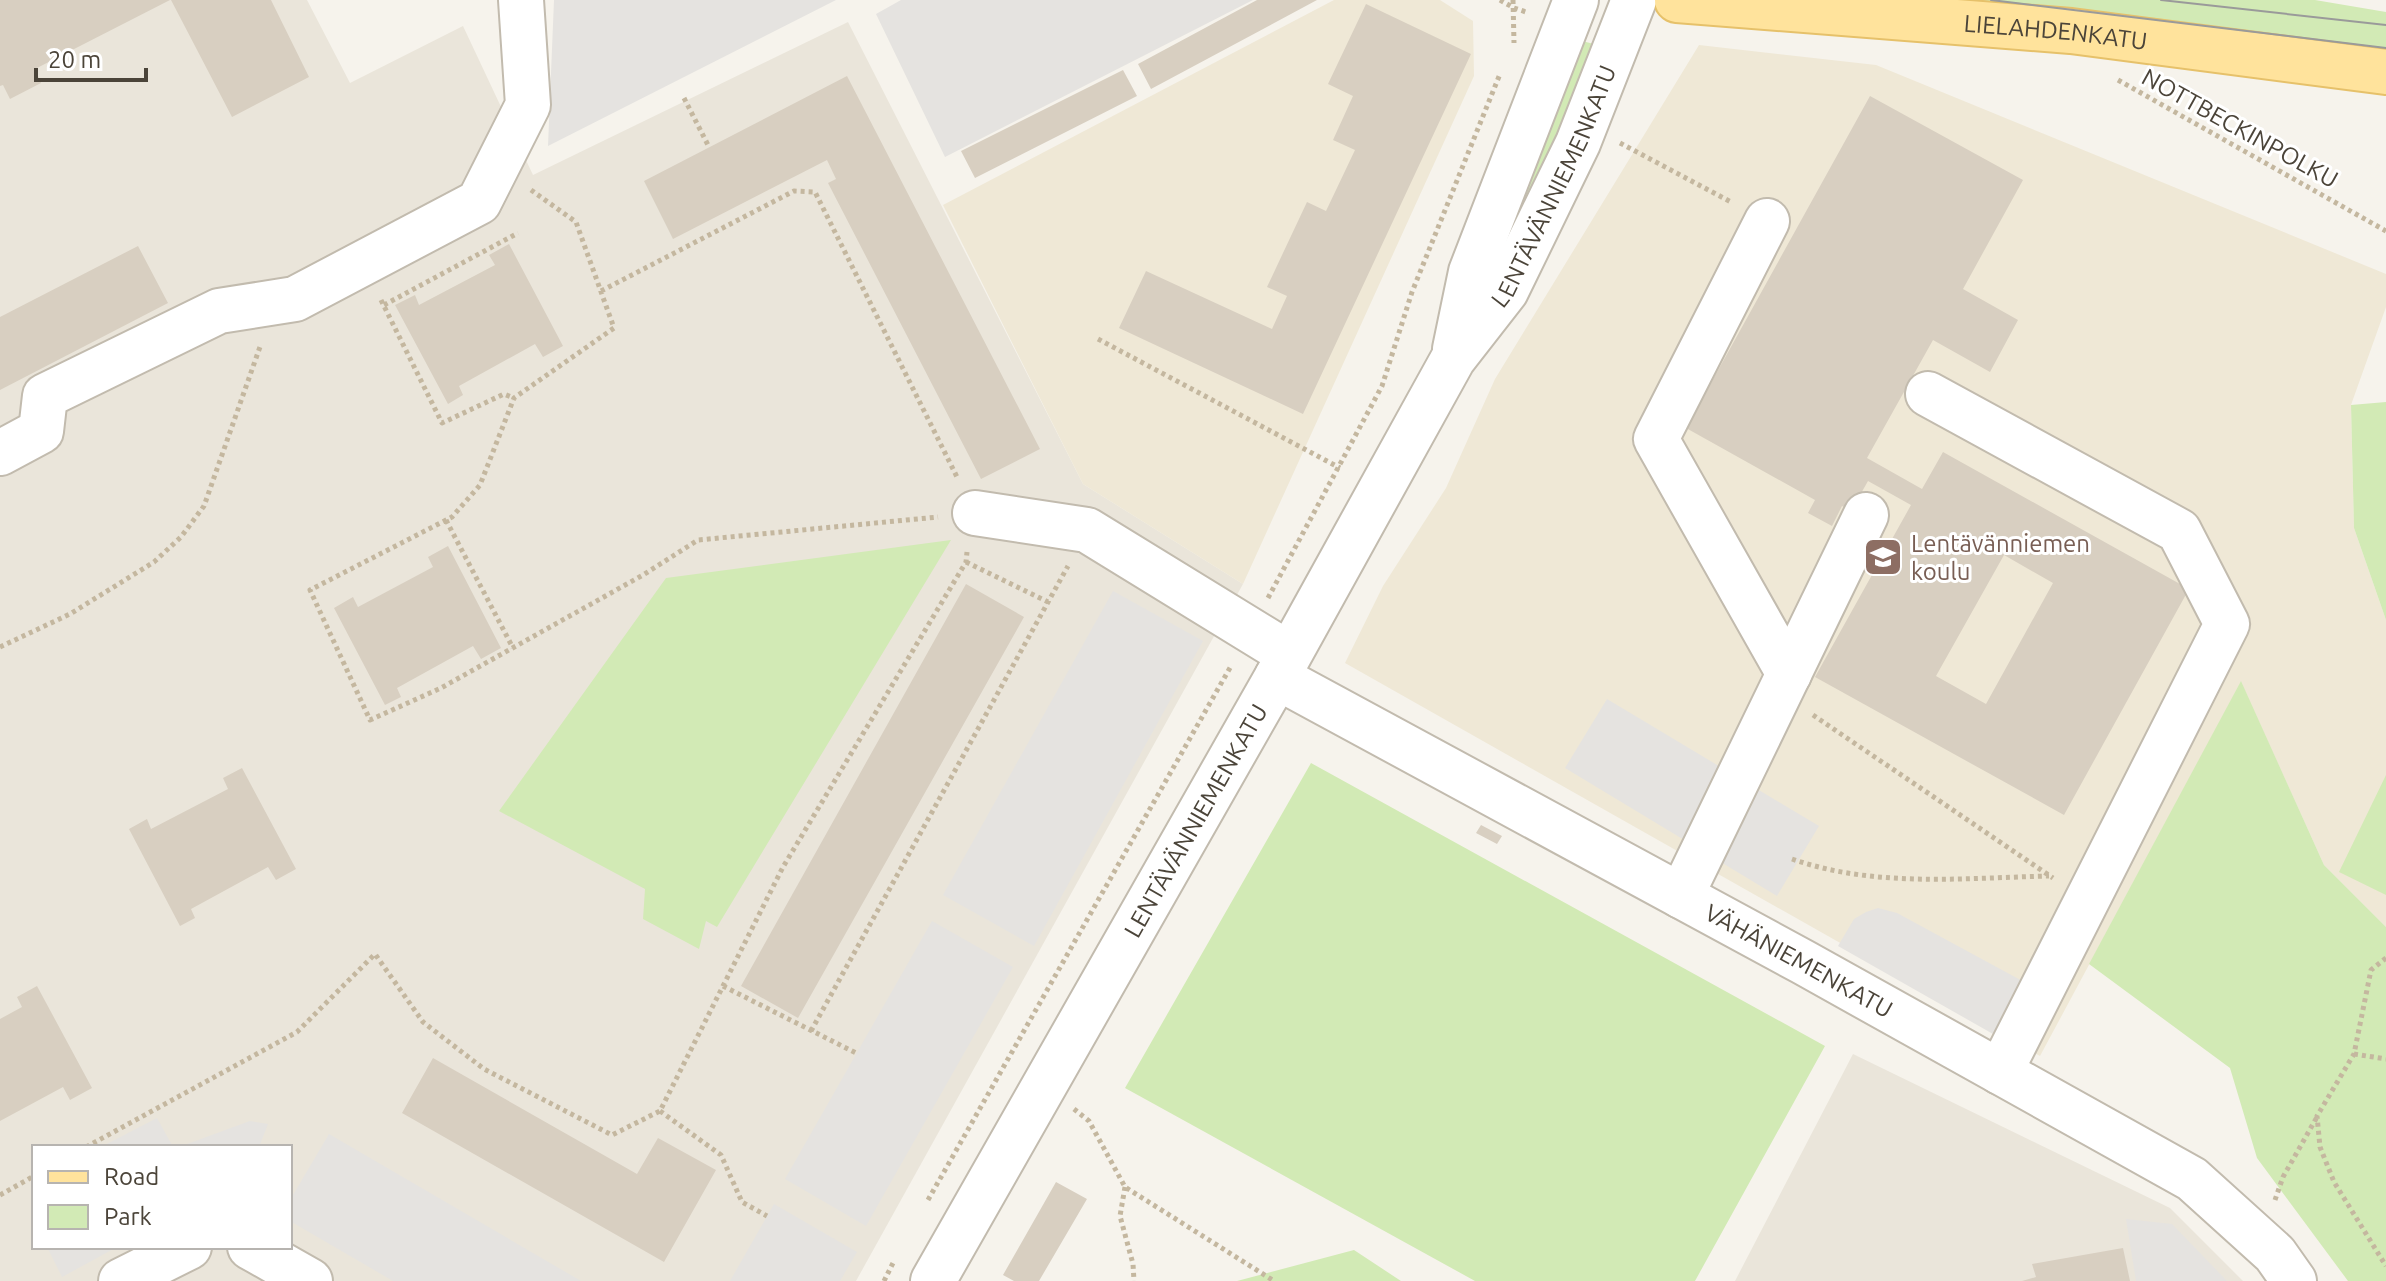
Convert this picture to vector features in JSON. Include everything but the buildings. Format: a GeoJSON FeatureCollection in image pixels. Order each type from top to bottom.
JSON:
{"type":"FeatureCollection","features":[{"type":"Feature","properties":{"kind":"main road","name":"LIELAHDENKATU"},"geometry":{"type":"LineString","coordinates":[[1677,0],[2071,31],[2386,72]]}},
{"type":"Feature","properties":{"kind":"street"},"geometry":{"type":"LineString","coordinates":[[0,453],[41,431],[45,396],[219,311],[295,299],[479,202],[528,105],[521,0]]}},
{"type":"Feature","properties":{"kind":"street","name":"LENTÄVÄNNIEMENKATU"},"geometry":{"type":"LineString","coordinates":[[1453,359],[1471,272],[1576,0]]}},
{"type":"Feature","properties":{"kind":"street","name":"LENTÄVÄNNIEMENKATU"},"geometry":{"type":"LineString","coordinates":[[933,1281],[1453,359],[1506,291],[1578,143],[1634,0]]}},
{"type":"Feature","properties":{"kind":"street"},"geometry":{"type":"LineString","coordinates":[[1767,221],[1656,439],[1789,674]]}},
{"type":"Feature","properties":{"kind":"street"},"geometry":{"type":"LineString","coordinates":[[1928,394],[2179,531],[2227,624],[2000,1072]]}},
{"type":"Feature","properties":{"kind":"street"},"geometry":{"type":"LineString","coordinates":[[975,513],[1087,530]]}},
{"type":"Feature","properties":{"kind":"street"},"geometry":{"type":"LineString","coordinates":[[1681,896],[1866,515]]}},
{"type":"Feature","properties":{"kind":"street","name":"VÄHÄNIEMENKATU"},"geometry":{"type":"LineString","coordinates":[[1087,530],[1283,665],[1681,896],[2192,1179],[2275,1254],[2294,1281]]}},
{"type":"Feature","properties":{"kind":"street"},"geometry":{"type":"LineString","coordinates":[[121,1281],[185,1249]]}},
{"type":"Feature","properties":{"kind":"street"},"geometry":{"type":"LineString","coordinates":[[254,1249],[310,1281]]}},
{"type":"Feature","properties":{"kind":"path","name":"NOTTBECKINPOLKU"},"geometry":{"type":"LineString","coordinates":[[2106,74],[2386,231]]}},
{"type":"Feature","properties":{"kind":"path"},"geometry":{"type":"LineString","coordinates":[[684,98],[709,147]]}},
{"type":"Feature","properties":{"kind":"path"},"geometry":{"type":"LineString","coordinates":[[1620,142],[1767,221]]}},
{"type":"Feature","properties":{"kind":"path"},"geometry":{"type":"LineString","coordinates":[[520,181],[576,222],[614,328],[514,398],[480,485],[452,517],[310,590],[370,720],[441,688],[643,575],[698,540],[975,513]]}},
{"type":"Feature","properties":{"kind":"path"},"geometry":{"type":"LineString","coordinates":[[90,1145],[297,1032],[375,954],[423,1022],[484,1069],[612,1135],[660,1111],[783,867],[966,562],[975,513],[815,192],[794,191],[601,291]]}},
{"type":"Feature","properties":{"kind":"path"},"geometry":{"type":"LineString","coordinates":[[384,305],[518,233]]}},
{"type":"Feature","properties":{"kind":"path"},"geometry":{"type":"LineString","coordinates":[[362,264],[442,423],[504,394],[514,398]]}},
{"type":"Feature","properties":{"kind":"path"},"geometry":{"type":"LineString","coordinates":[[0,647],[70,614],[154,562],[181,537],[204,506],[274,313],[295,299]]}},
{"type":"Feature","properties":{"kind":"path"},"geometry":{"type":"LineString","coordinates":[[1098,339],[1340,468]]}},
{"type":"Feature","properties":{"kind":"path"},"geometry":{"type":"LineString","coordinates":[[446,520],[513,648]]}},
{"type":"Feature","properties":{"kind":"path"},"geometry":{"type":"LineString","coordinates":[[811,1031],[1087,530]]}},
{"type":"Feature","properties":{"kind":"path"},"geometry":{"type":"LineString","coordinates":[[966,562],[1048,602]]}},
{"type":"Feature","properties":{"kind":"path"},"geometry":{"type":"LineString","coordinates":[[1789,674],[1807,711],[2087,901]]}},
{"type":"Feature","properties":{"kind":"path"},"geometry":{"type":"LineString","coordinates":[[1792,859],[1825,871],[1884,879],[2050,876]]}},
{"type":"Feature","properties":{"kind":"path"},"geometry":{"type":"LineString","coordinates":[[2270,1213],[2283,1177],[2354,1054],[2371,970],[2386,958]]}},
{"type":"Feature","properties":{"kind":"path"},"geometry":{"type":"LineString","coordinates":[[723,986],[856,1053]]}},
{"type":"Feature","properties":{"kind":"path"},"geometry":{"type":"LineString","coordinates":[[2354,1054],[2386,1059]]}},
{"type":"Feature","properties":{"kind":"path"},"geometry":{"type":"LineString","coordinates":[[1003,1065],[1043,1087],[1089,1121],[1125,1187],[1274,1281]]}},
{"type":"Feature","properties":{"kind":"path"},"geometry":{"type":"LineString","coordinates":[[660,1111],[721,1155],[742,1202],[767,1216]]}},
{"type":"Feature","properties":{"kind":"path"},"geometry":{"type":"LineString","coordinates":[[2317,1116],[2320,1147],[2334,1182],[2386,1266]]}},
{"type":"Feature","properties":{"kind":"path"},"geometry":{"type":"LineString","coordinates":[[0,1195],[32,1177]]}},
{"type":"Feature","properties":{"kind":"path"},"geometry":{"type":"LineString","coordinates":[[1125,1187],[1120,1216],[1133,1264],[1134,1281]]}},
{"type":"Feature","properties":{"kind":"shaded area"},"geometry":{"type":"Polygon","coordinates":[[[0,0],[307,0],[350,83],[463,26],[533,175],[848,22],[1083,484],[1243,584],[856,1281],[0,1281],[0,0]]]}},
{"type":"Feature","properties":{"kind":"shaded area"},"geometry":{"type":"Polygon","coordinates":[[[554,0],[836,0],[548,146],[554,0]]]}},
{"type":"Feature","properties":{"kind":"shaded area"},"geometry":{"type":"Polygon","coordinates":[[[901,0],[1253,0],[945,157],[876,14],[901,0]]]}},
{"type":"Feature","properties":{"kind":"shaded area"},"geometry":{"type":"Polygon","coordinates":[[[1334,0],[1440,0],[1473,21],[1474,76],[1243,584],[1083,484],[943,205],[1334,0]]]}},
{"type":"Feature","properties":{"kind":"shaded area","name":"Lentävänniemen koulu"},"geometry":{"type":"Polygon","coordinates":[[[1699,45],[1876,65],[2386,274],[2386,307],[2351,405],[2354,528],[2386,620],[2386,927],[2324,865],[2241,682],[2040,1056],[1345,663],[1383,586],[1446,488],[1495,379],[1699,45]]]}},
{"type":"Feature","properties":{"kind":"shaded area"},"geometry":{"type":"Polygon","coordinates":[[[1113,591],[1203,641],[1034,946],[943,895],[1113,591]]]}},
{"type":"Feature","properties":{"kind":"shaded area"},"geometry":{"type":"Polygon","coordinates":[[[1607,699],[1819,826],[1777,896],[1565,768],[1607,699]]]}},
{"type":"Feature","properties":{"kind":"shaded area"},"geometry":{"type":"Polygon","coordinates":[[[1878,908],[1897,913],[2026,983],[1993,1034],[1838,946],[1854,919],[1878,908]]]}},
{"type":"Feature","properties":{"kind":"shaded area"},"geometry":{"type":"Polygon","coordinates":[[[932,921],[1013,967],[866,1226],[785,1179],[932,921]]]}},
{"type":"Feature","properties":{"kind":"shaded area"},"geometry":{"type":"Polygon","coordinates":[[[1853,1054],[2170,1208],[2243,1281],[1735,1281],[1853,1054]]]}},
{"type":"Feature","properties":{"kind":"shaded area"},"geometry":{"type":"Polygon","coordinates":[[[157,1118],[172,1145],[105,1145],[157,1118]]]}},
{"type":"Feature","properties":{"kind":"shaded area"},"geometry":{"type":"Polygon","coordinates":[[[250,1121],[268,1124],[260,1145],[184,1145],[250,1121]]]}},
{"type":"Feature","properties":{"kind":"shaded area"},"geometry":{"type":"Polygon","coordinates":[[[329,1134],[581,1281],[393,1281],[292,1222],[292,1197],[329,1134]]]}},
{"type":"Feature","properties":{"kind":"shaded area"},"geometry":{"type":"Polygon","coordinates":[[[774,1204],[857,1252],[840,1281],[730,1281],[774,1204]]]}},
{"type":"Feature","properties":{"kind":"shaded area"},"geometry":{"type":"Polygon","coordinates":[[[2126,1219],[2172,1224],[2227,1281],[2136,1281],[2126,1219]]]}},
{"type":"Feature","properties":{"kind":"shaded area"},"geometry":{"type":"Polygon","coordinates":[[[48,1249],[113,1249],[62,1277],[48,1249]]]}},
{"type":"Feature","properties":{"kind":"green space"},"geometry":{"type":"Polygon","coordinates":[[[1829,0],[2315,0],[2386,12],[2386,58],[1829,0]]]}},
{"type":"Feature","properties":{"kind":"green space"},"geometry":{"type":"Polygon","coordinates":[[[1582,41],[1602,46],[1567,142],[1479,284],[1582,41]]]}},
{"type":"Feature","properties":{"kind":"green space"},"geometry":{"type":"Polygon","coordinates":[[[2386,402],[2386,620],[2354,528],[2351,405],[2386,402]]]}},
{"type":"Feature","properties":{"kind":"green space"},"geometry":{"type":"Polygon","coordinates":[[[951,540],[717,927],[706,921],[699,949],[643,919],[645,889],[499,811],[666,578],[951,540]]]}},
{"type":"Feature","properties":{"kind":"green space"},"geometry":{"type":"Polygon","coordinates":[[[2241,681],[2324,865],[2386,927],[2386,1281],[2348,1281],[2257,1158],[2230,1068],[2089,964],[2241,681]]]}},
{"type":"Feature","properties":{"kind":"green space"},"geometry":{"type":"Polygon","coordinates":[[[1311,763],[1825,1046],[1695,1281],[1475,1281],[1125,1088],[1311,763]]]}},
{"type":"Feature","properties":{"kind":"green space"},"geometry":{"type":"Polygon","coordinates":[[[2386,775],[2386,895],[2339,872],[2386,775]]]}},
{"type":"Feature","properties":{"kind":"green space"},"geometry":{"type":"Polygon","coordinates":[[[1354,1250],[1401,1281],[1237,1281],[1354,1250]]]}},
{"type":"Feature","properties":{"kind":"tram line"},"geometry":{"type":"LineString","coordinates":[[1991,0],[2386,48]]}},
{"type":"Feature","properties":{"kind":"tram line"},"geometry":{"type":"LineString","coordinates":[[2161,0],[2386,25]]}},
{"type":"Feature","properties":{"kind":"place","name":"Lentävänniemen koulu"},"geometry":{"type":"Point","coordinates":[1883,557]}}]}
